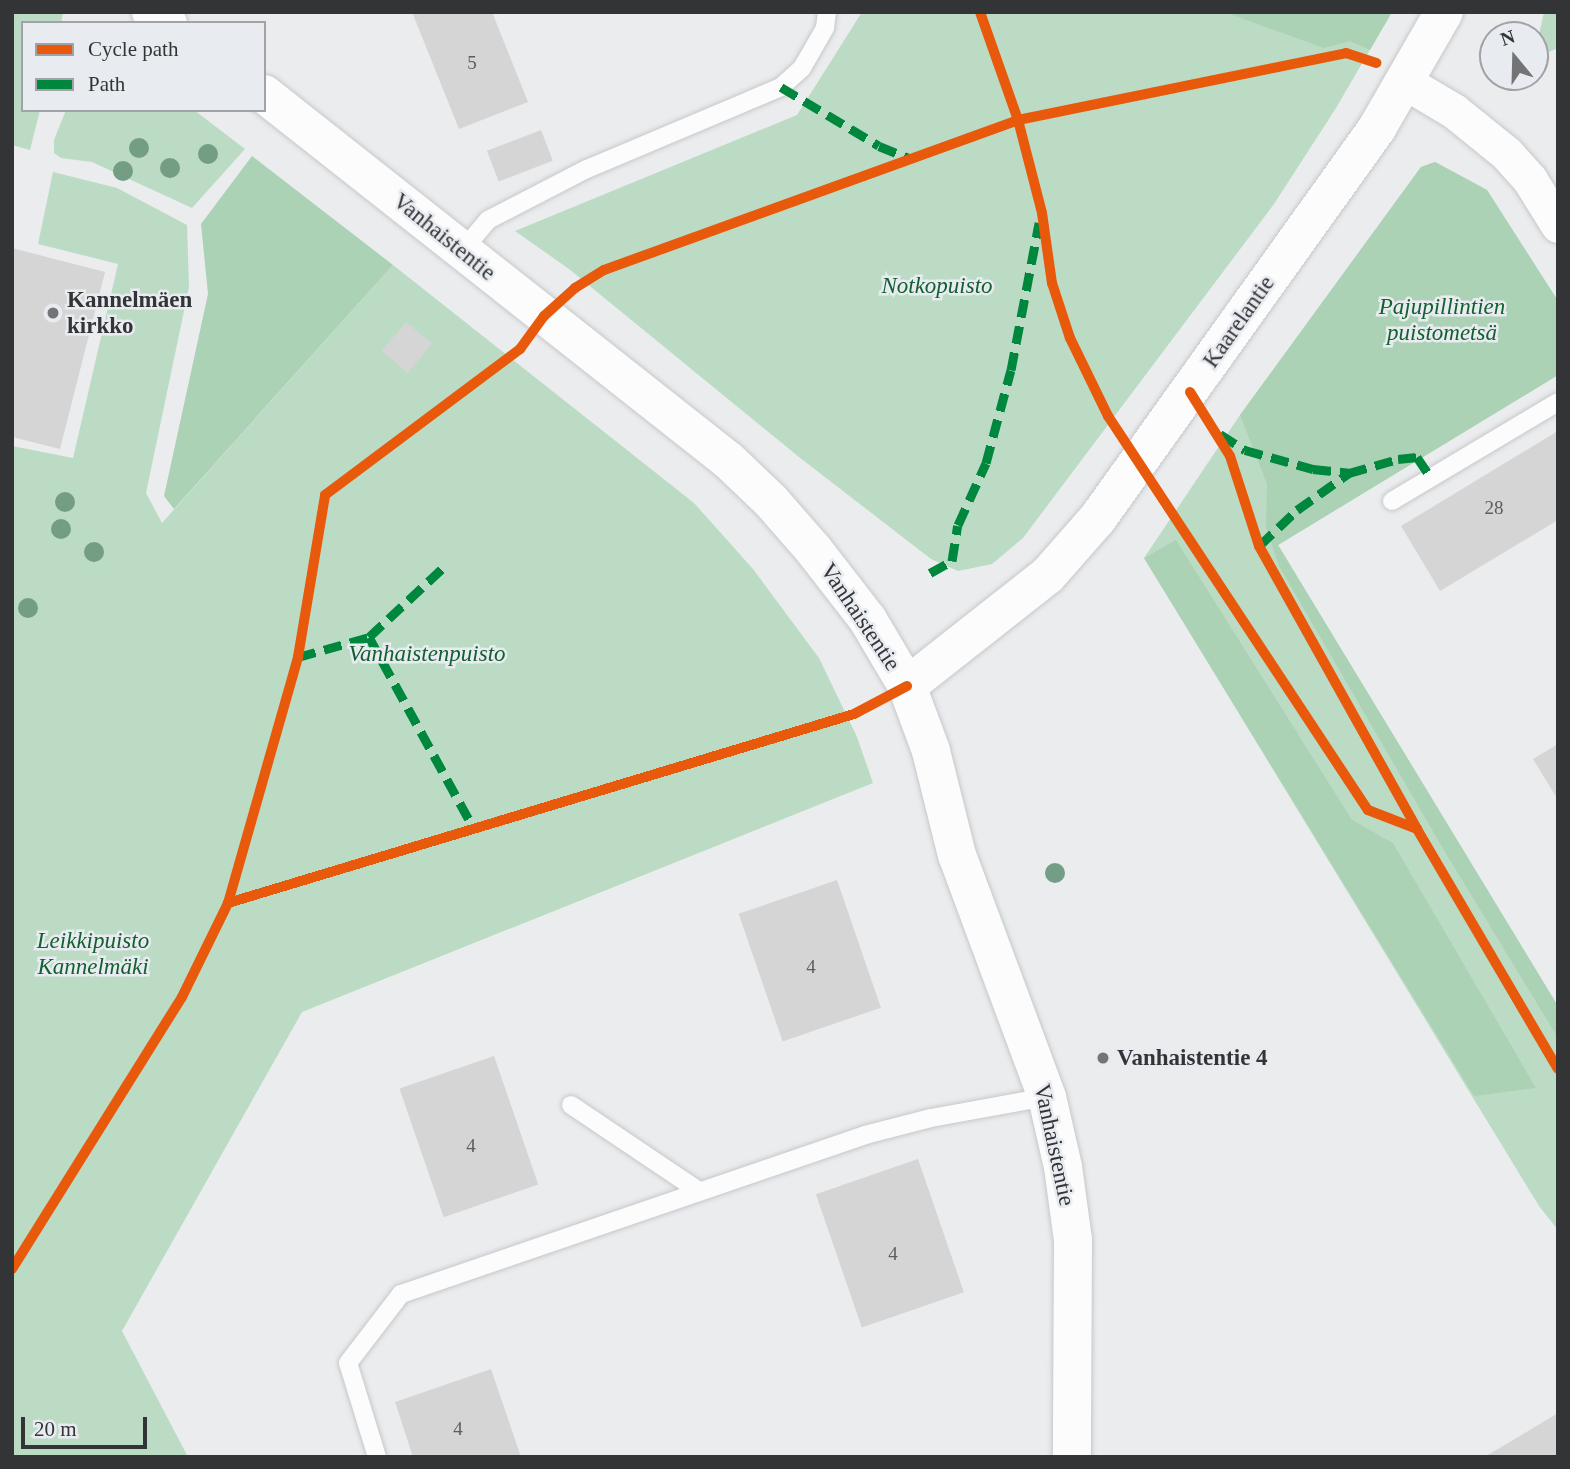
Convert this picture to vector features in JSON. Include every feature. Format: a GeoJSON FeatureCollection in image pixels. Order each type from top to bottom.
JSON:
{"type":"FeatureCollection","features":[{"type":"Feature","properties":{"kind":"main road","name":"Kaarelantie"},"geometry":{"type":"LineString","coordinates":[[907,686],[1048,575],[1098,518],[1369,139],[1444,12]]}},
{"type":"Feature","properties":{"kind":"main road","name":"Vanhaistentie"},"geometry":{"type":"LineString","coordinates":[[266,96],[728,460],[771,500],[868,620],[907,686],[931,751],[957,855],[1047,1097],[1063,1167],[1073,1240],[1072,1457]]}},
{"type":"Feature","properties":{"kind":"street"},"geometry":{"type":"LineString","coordinates":[[1405,82],[1462,117],[1506,153],[1530,180],[1558,225]]}},
{"type":"Feature","properties":{"kind":"lane"},"geometry":{"type":"LineString","coordinates":[[461,251],[488,220],[575,175],[781,87],[802,68],[825,27],[827,12]]}},
{"type":"Feature","properties":{"kind":"lane"},"geometry":{"type":"LineString","coordinates":[[1392,501],[1558,402]]}},
{"type":"Feature","properties":{"kind":"lane"},"geometry":{"type":"LineString","coordinates":[[377,1457],[348,1363],[401,1294],[864,1135],[931,1118],[1047,1097]]}},
{"type":"Feature","properties":{"kind":"lane"},"geometry":{"type":"LineString","coordinates":[[571,1105],[699,1191]]}},
{"type":"Feature","properties":{"kind":"green space"},"geometry":{"type":"Polygon","coordinates":[[[12,12],[63,13],[61,21],[21,21],[21,112],[40,112],[30,150],[12,145],[12,12]]]}},
{"type":"Feature","properties":{"kind":"green space","name":"Notkopuisto"},"geometry":{"type":"Polygon","coordinates":[[[862,12],[1392,12],[1336,108],[1274,204],[1023,538],[992,564],[958,571],[931,559],[799,457],[569,269],[515,231],[797,115],[862,12]]]}},
{"type":"Feature","properties":{"kind":"green space"},"geometry":{"type":"Polygon","coordinates":[[[1224,12],[1392,12],[1370,50],[1350,41],[1324,48],[1224,12]]]}},
{"type":"Feature","properties":{"kind":"green space"},"geometry":{"type":"Polygon","coordinates":[[[1544,12],[1558,12],[1558,48],[1549,52],[1549,21],[1542,21],[1544,12]]]}},
{"type":"Feature","properties":{"kind":"green space"},"geometry":{"type":"Polygon","coordinates":[[[65,112],[197,112],[245,149],[192,208],[92,162],[61,158],[54,153],[54,140],[65,112]]]}},
{"type":"Feature","properties":{"kind":"green space"},"geometry":{"type":"Polygon","coordinates":[[[252,156],[393,265],[174,509],[164,496],[208,294],[201,224],[252,156]]]}},
{"type":"Feature","properties":{"kind":"green space","name":"Pajupillintien puistometsä"},"geometry":{"type":"Polygon","coordinates":[[[1435,162],[1487,190],[1558,301],[1558,375],[1278,545],[1558,1007],[1558,1230],[1539,1206],[1144,558],[1240,415],[1421,167],[1435,162]]]}},
{"type":"Feature","properties":{"kind":"green space"},"geometry":{"type":"Polygon","coordinates":[[[1435,162],[1487,190],[1558,301],[1558,375],[1278,545],[1558,1006],[1558,1038],[1442,847],[1279,566],[1266,527],[1267,484],[1240,415],[1421,167],[1435,162]]]}},
{"type":"Feature","properties":{"kind":"green space","name":"Vanhaistenpuisto"},"geometry":{"type":"Polygon","coordinates":[[[53,172],[117,188],[187,225],[189,287],[146,493],[162,523],[393,265],[694,503],[753,569],[819,658],[857,737],[873,783],[302,1012],[122,1331],[188,1457],[12,1457],[12,446],[73,458],[118,264],[38,244],[53,172]]]}},
{"type":"Feature","properties":{"kind":"green space"},"geometry":{"type":"Polygon","coordinates":[[[1176,540],[1352,820],[1393,843],[1536,1088],[1474,1096],[1144,558],[1176,540]]]}},
{"type":"Feature","properties":{"kind":"building"},"geometry":{"type":"Polygon","coordinates":[[[412,12],[492,12],[528,102],[459,129],[412,12]]]}},
{"type":"Feature","properties":{"kind":"building"},"geometry":{"type":"Polygon","coordinates":[[[541,130],[553,161],[499,182],[487,151],[541,130]]]}},
{"type":"Feature","properties":{"kind":"building","name":"Kannelmäen kirkko"},"geometry":{"type":"Polygon","coordinates":[[[12,248],[105,272],[60,449],[12,437],[12,248]]]}},
{"type":"Feature","properties":{"kind":"building"},"geometry":{"type":"Polygon","coordinates":[[[406,322],[432,344],[408,373],[382,351],[406,322]]]}},
{"type":"Feature","properties":{"kind":"building"},"geometry":{"type":"Polygon","coordinates":[[[1558,431],[1558,520],[1440,591],[1401,526],[1558,431]]]}},
{"type":"Feature","properties":{"kind":"building"},"geometry":{"type":"Polygon","coordinates":[[[1558,744],[1558,800],[1533,759],[1558,744]]]}},
{"type":"Feature","properties":{"kind":"building"},"geometry":{"type":"Polygon","coordinates":[[[837,880],[881,1008],[783,1042],[739,914],[837,880]]]}},
{"type":"Feature","properties":{"kind":"building"},"geometry":{"type":"Polygon","coordinates":[[[494,1056],[538,1185],[444,1217],[399,1089],[494,1056]]]}},
{"type":"Feature","properties":{"kind":"building"},"geometry":{"type":"Polygon","coordinates":[[[918,1159],[964,1292],[862,1327],[816,1194],[918,1159]]]}},
{"type":"Feature","properties":{"kind":"building"},"geometry":{"type":"Polygon","coordinates":[[[491,1369],[521,1457],[413,1457],[395,1402],[491,1369]]]}},
{"type":"Feature","properties":{"kind":"building"},"geometry":{"type":"Polygon","coordinates":[[[1558,1413],[1558,1457],[1484,1457],[1503,1446],[1558,1413]]]}},
{"type":"Feature","properties":{"kind":"marked path"},"geometry":{"type":"LineString","coordinates":[[781,87],[879,146],[909,158]]}},
{"type":"Feature","properties":{"kind":"marked path"},"geometry":{"type":"LineString","coordinates":[[930,573],[952,561],[958,525],[986,463],[1011,370],[1039,223]]}},
{"type":"Feature","properties":{"kind":"marked path"},"geometry":{"type":"LineString","coordinates":[[1220,434],[1245,450],[1313,469],[1349,473]]}},
{"type":"Feature","properties":{"kind":"marked path"},"geometry":{"type":"LineString","coordinates":[[1259,546],[1297,510],[1349,473],[1398,459],[1417,457],[1431,478]]}},
{"type":"Feature","properties":{"kind":"marked path"},"geometry":{"type":"LineString","coordinates":[[298,657],[369,637],[447,564]]}},
{"type":"Feature","properties":{"kind":"marked path"},"geometry":{"type":"LineString","coordinates":[[369,637],[474,829]]}},
{"type":"Feature","properties":{"kind":"cycle path"},"geometry":{"type":"LineString","coordinates":[[980,12],[1018,120],[1042,213],[1052,283],[1070,338],[1108,416],[1368,810],[1417,829]]}},
{"type":"Feature","properties":{"kind":"cycle path"},"geometry":{"type":"LineString","coordinates":[[228,903],[298,657],[325,495],[520,349],[544,316],[575,288],[604,270],[1018,120],[1346,53],[1376,63]]}},
{"type":"Feature","properties":{"kind":"cycle path"},"geometry":{"type":"LineString","coordinates":[[1190,392],[1230,456],[1259,546],[1417,829],[1558,1069]]}},
{"type":"Feature","properties":{"kind":"cycle path"},"geometry":{"type":"LineString","coordinates":[[12,1269],[182,997],[228,903],[854,714],[907,686]]}},
{"type":"Feature","properties":{"kind":"place","name":"Kannelmäen kirkko"},"geometry":{"type":"Point","coordinates":[53,313]}},
{"type":"Feature","properties":{"kind":"place","name":"Vanhaistentie 4"},"geometry":{"type":"Point","coordinates":[1103,1058]}},
{"type":"Feature","properties":{"kind":"park label","name":"Leikkipuisto Kannelmäki"},"geometry":{"type":"Point","coordinates":[93,954]}}]}
